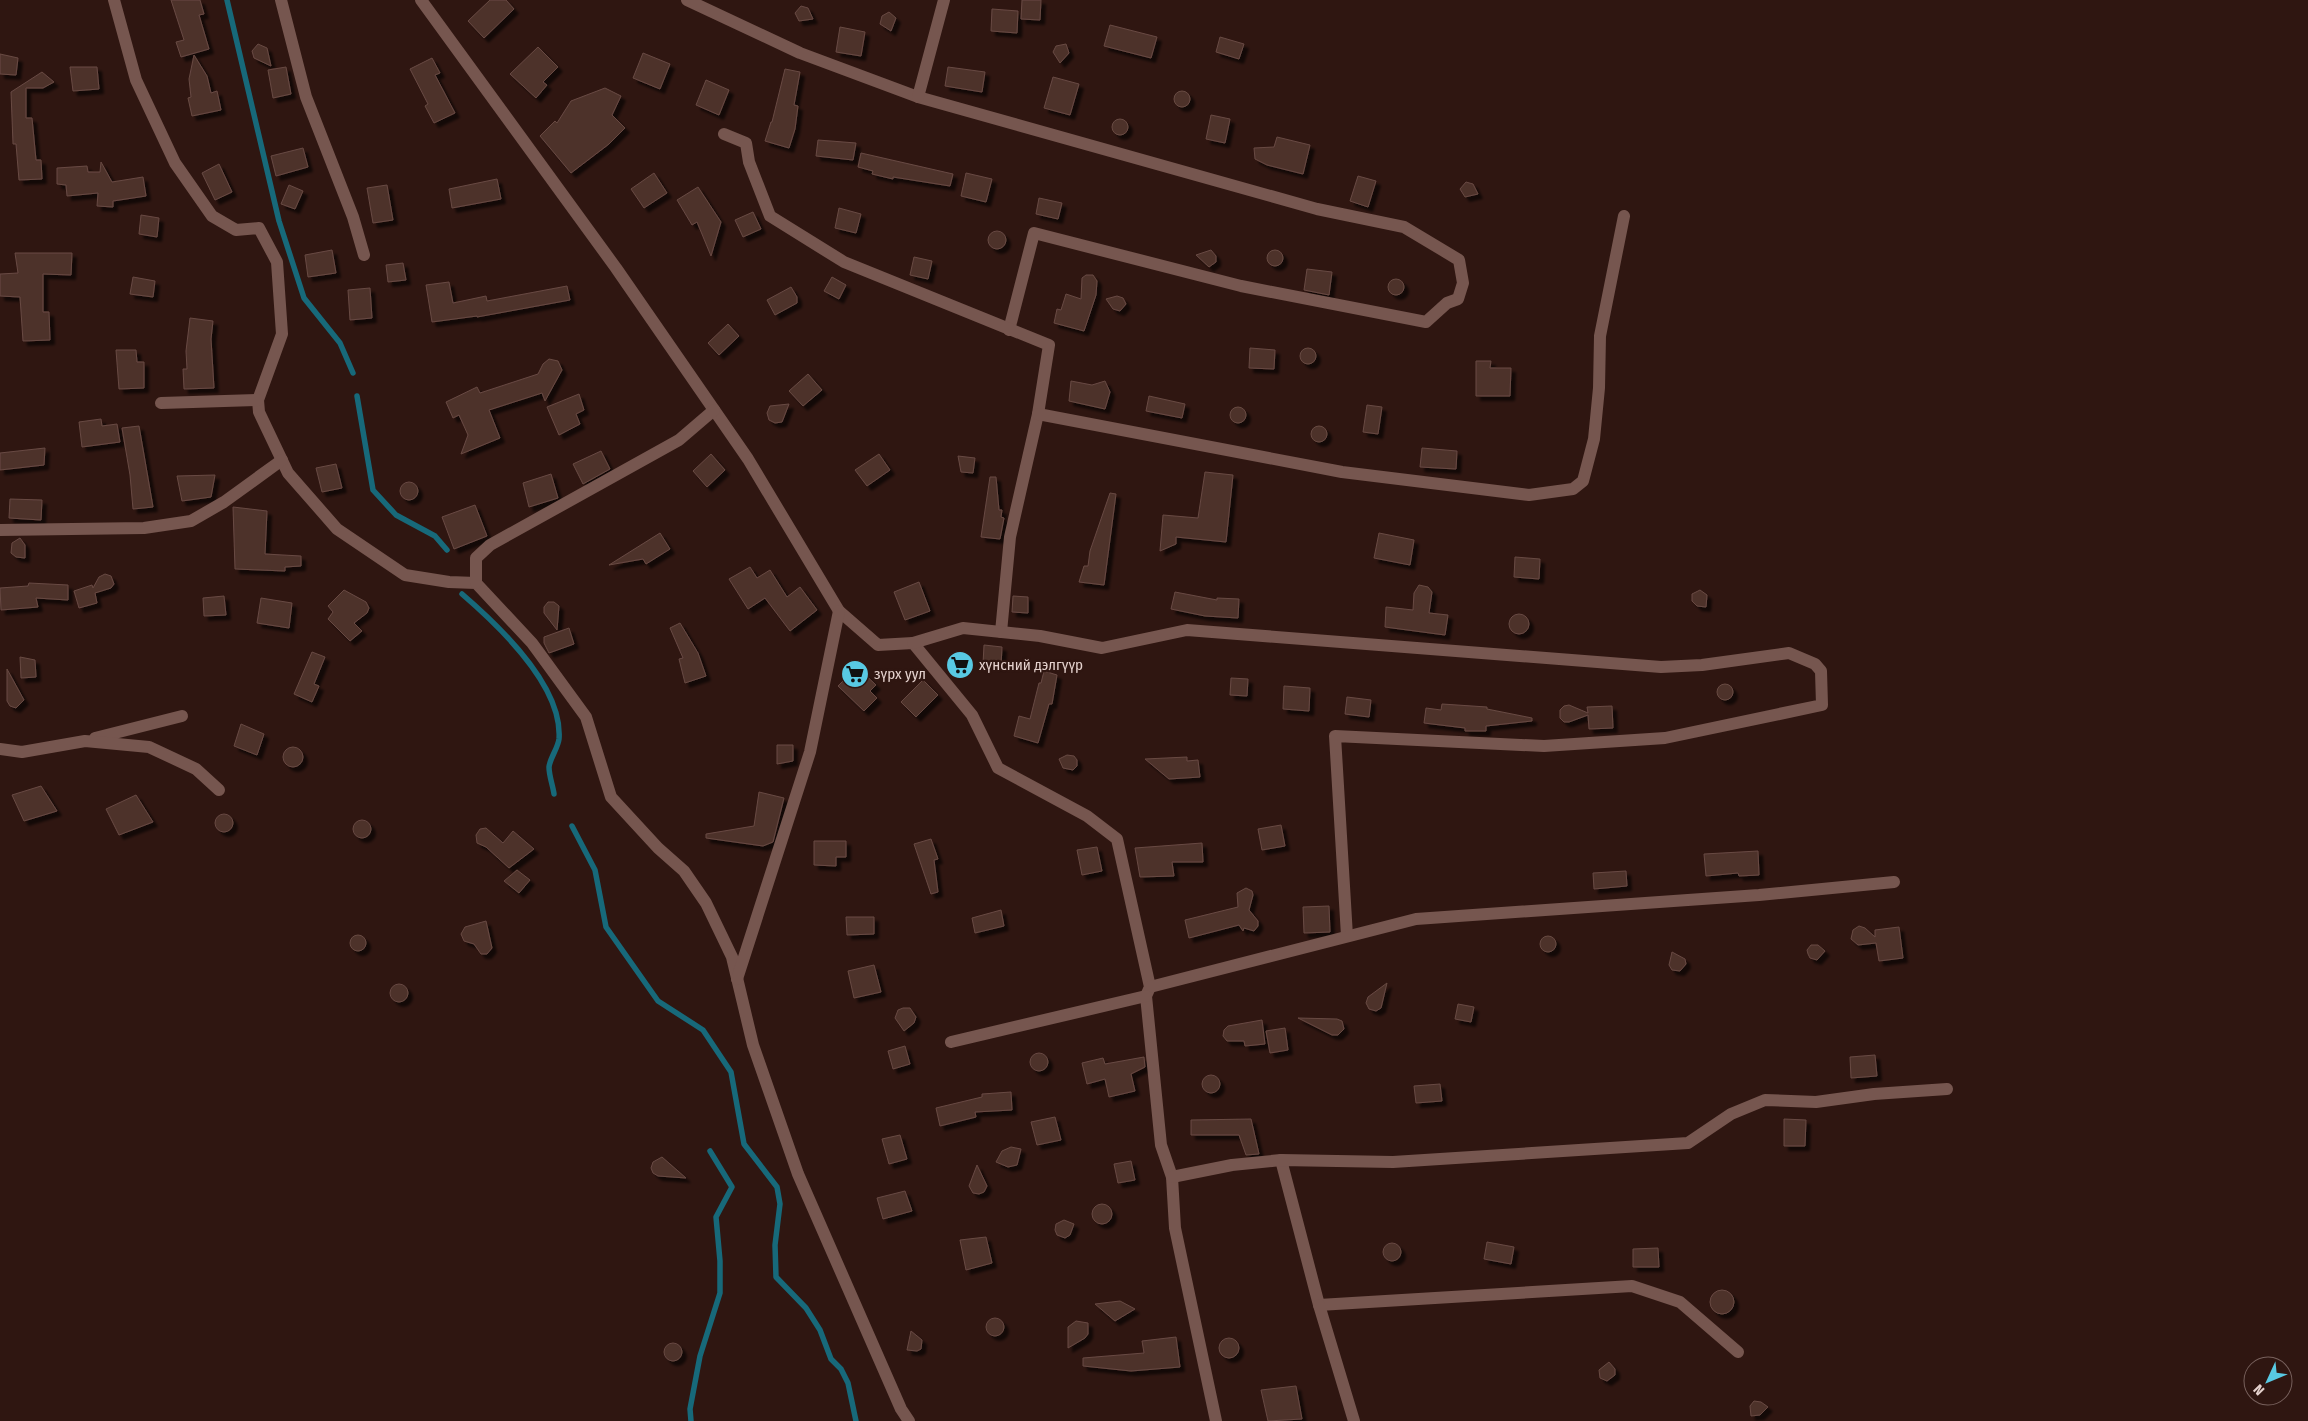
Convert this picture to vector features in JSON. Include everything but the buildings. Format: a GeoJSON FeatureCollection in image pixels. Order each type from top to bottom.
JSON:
{"type":"FeatureCollection","features":[{"type":"Feature","properties":{"kind":"street"},"geometry":{"type":"LineString","coordinates":[[114,0],[136,80],[175,163],[212,216],[236,230],[259,228],[277,262],[282,334],[258,400],[259,412],[288,473],[337,528],[405,575],[449,582],[476,583]]}},
{"type":"Feature","properties":{"kind":"street"},"geometry":{"type":"LineString","coordinates":[[281,0],[306,97],[353,218],[364,255]]}},
{"type":"Feature","properties":{"kind":"street"},"geometry":{"type":"LineString","coordinates":[[421,0],[616,268],[748,459],[839,611],[878,645],[913,643],[963,628],[1040,636],[1102,648],[1187,630],[1660,667],[1702,665],[1789,653],[1815,664],[1821,672],[1822,705],[1665,738],[1544,746],[1335,736],[1347,936]]}},
{"type":"Feature","properties":{"kind":"street"},"geometry":{"type":"LineString","coordinates":[[687,0],[800,53],[918,96],[1317,209],[1404,227],[1459,260],[1463,283],[1458,299],[1447,303],[1426,322],[1241,286],[1034,233],[1009,330]]}},
{"type":"Feature","properties":{"kind":"street"},"geometry":{"type":"LineString","coordinates":[[918,96],[944,0]]}},
{"type":"Feature","properties":{"kind":"street"},"geometry":{"type":"LineString","coordinates":[[724,134],[746,143],[749,162],[770,216],[844,262],[1049,345],[1038,414],[1010,537],[1001,632]]}},
{"type":"Feature","properties":{"kind":"street"},"geometry":{"type":"LineString","coordinates":[[1038,414],[1342,472],[1529,495],[1573,489],[1584,481],[1594,438],[1599,388],[1600,336],[1624,216]]}},
{"type":"Feature","properties":{"kind":"street"},"geometry":{"type":"LineString","coordinates":[[162,403],[258,400]]}},
{"type":"Feature","properties":{"kind":"street"},"geometry":{"type":"LineString","coordinates":[[714,410],[679,440],[490,545],[476,558],[476,583],[532,643],[586,717],[611,797],[658,848],[684,871],[706,903],[732,957],[753,1045],[798,1174],[901,1408],[909,1421]]}},
{"type":"Feature","properties":{"kind":"street"},"geometry":{"type":"LineString","coordinates":[[0,530],[144,528],[191,521],[224,502],[282,460]]}},
{"type":"Feature","properties":{"kind":"street"},"geometry":{"type":"LineString","coordinates":[[737,979],[810,752],[839,611]]}},
{"type":"Feature","properties":{"kind":"street"},"geometry":{"type":"LineString","coordinates":[[913,643],[972,715],[998,768],[1088,816],[1118,839],[1148,991],[1161,1146],[1172,1177],[1175,1228],[1216,1421]]}},
{"type":"Feature","properties":{"kind":"street"},"geometry":{"type":"LineString","coordinates":[[0,749],[22,752],[86,741],[182,716]]}},
{"type":"Feature","properties":{"kind":"street"},"geometry":{"type":"LineString","coordinates":[[86,741],[149,747],[196,770],[219,790]]}},
{"type":"Feature","properties":{"kind":"street"},"geometry":{"type":"LineString","coordinates":[[951,1042],[1416,919],[1759,895],[1894,882]]}},
{"type":"Feature","properties":{"kind":"street"},"geometry":{"type":"LineString","coordinates":[[1172,1177],[1232,1165],[1281,1160],[1393,1162],[1688,1143],[1731,1114],[1765,1100],[1816,1102],[1874,1094],[1947,1089]]}},
{"type":"Feature","properties":{"kind":"street"},"geometry":{"type":"LineString","coordinates":[[1281,1160],[1339,1378],[1354,1421]]}},
{"type":"Feature","properties":{"kind":"street"},"geometry":{"type":"LineString","coordinates":[[1319,1305],[1632,1286],[1680,1302],[1738,1352]]}},
{"type":"Feature","properties":{"kind":"waterway"},"geometry":{"type":"LineString","coordinates":[[227,0],[279,221],[304,298],[340,343],[353,373]]}},
{"type":"Feature","properties":{"kind":"waterway"},"geometry":{"type":"LineString","coordinates":[[357,396],[373,490],[396,515],[435,536],[447,550]]}},
{"type":"Feature","properties":{"kind":"waterway"},"geometry":{"type":"LineString","coordinates":[[462,594],[510,640],[540,678],[551,698],[557,719],[559,739],[549,767],[554,794]]}},
{"type":"Feature","properties":{"kind":"waterway"},"geometry":{"type":"LineString","coordinates":[[572,826],[595,870],[606,927],[658,1001],[703,1030],[731,1072],[744,1144],[777,1187],[780,1204],[775,1245],[776,1277],[806,1308],[820,1330],[831,1359],[841,1369],[848,1383],[856,1421]]}},
{"type":"Feature","properties":{"kind":"waterway"},"geometry":{"type":"LineString","coordinates":[[691,1421],[690,1409],[700,1356],[720,1293],[720,1261],[716,1217],[732,1187],[710,1151]]}},
{"type":"Feature","properties":{"kind":"place","name":"хүнсний дэлгүүр"},"geometry":{"type":"Point","coordinates":[960,665]}},
{"type":"Feature","properties":{"kind":"place","name":"зүрх уул"},"geometry":{"type":"Point","coordinates":[855,674]}}]}
